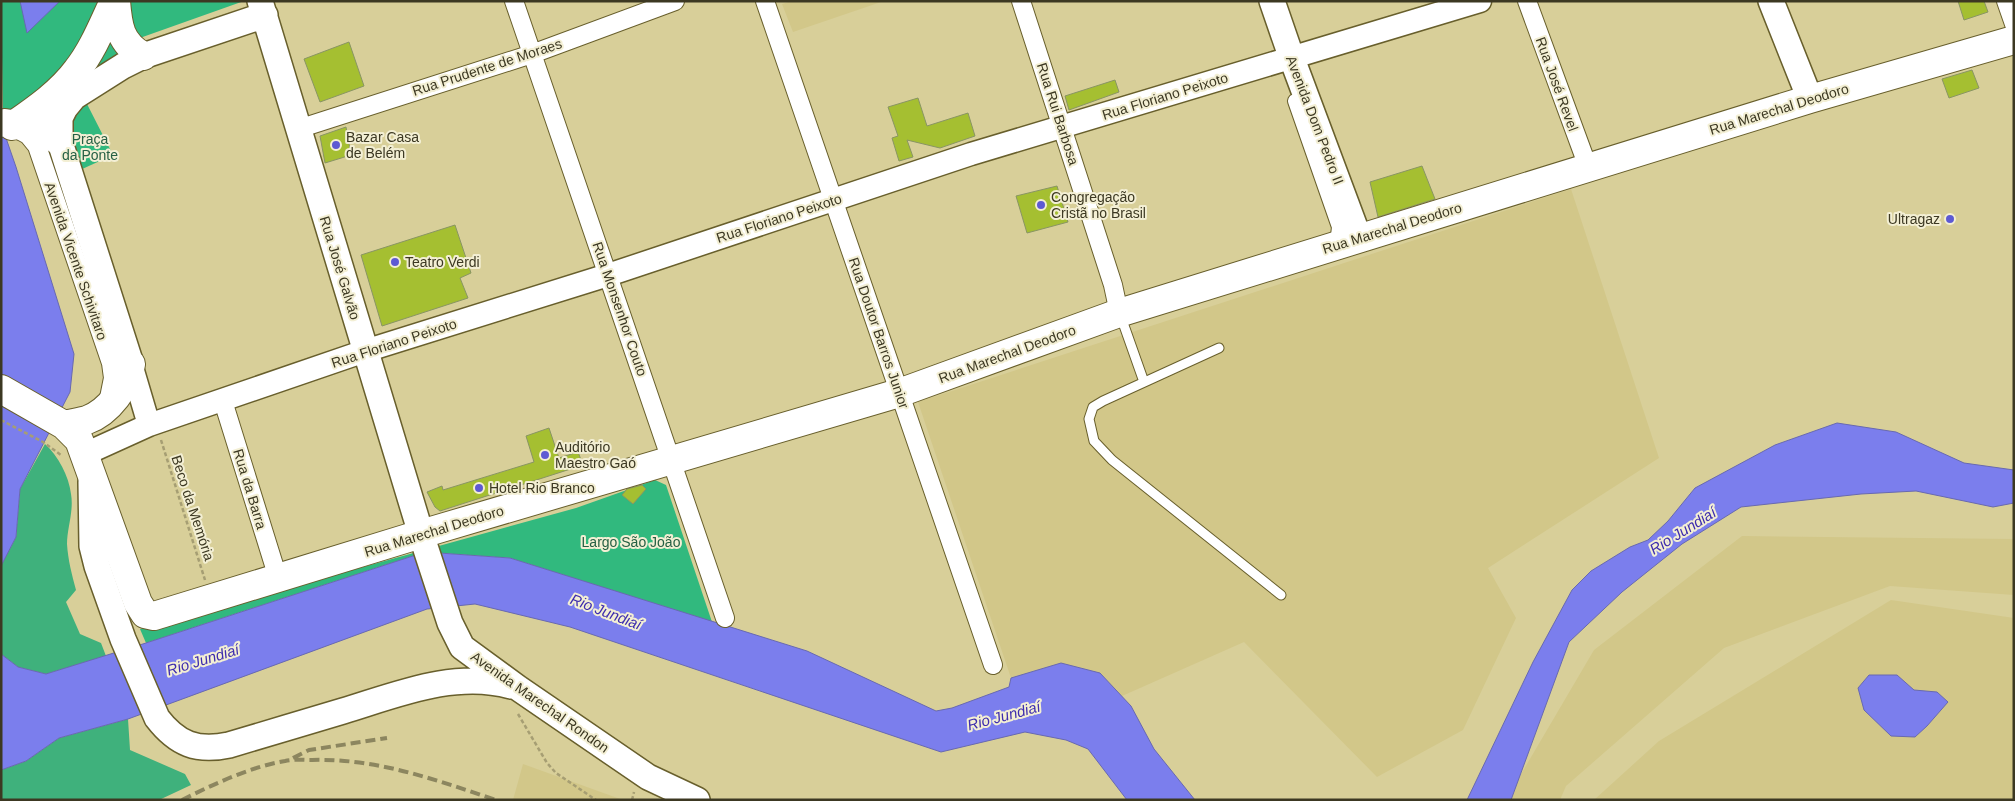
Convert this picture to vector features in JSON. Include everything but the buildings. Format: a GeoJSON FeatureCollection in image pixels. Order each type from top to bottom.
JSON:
{"type":"FeatureCollection","features":[{"type":"Feature","properties":{"kind":"main road"},"geometry":{"type":"LineString","coordinates":[[115,1],[118,23],[127,45],[143,56]]}},
{"type":"Feature","properties":{"kind":"main road"},"geometry":{"type":"LineString","coordinates":[[6,124],[41,105],[77,70],[90,51],[115,1]]}},
{"type":"Feature","properties":{"kind":"main road","name":"Avenida Dom Pedro II"},"geometry":{"type":"LineString","coordinates":[[1272,1],[1286,58],[1348,242]]}},
{"type":"Feature","properties":{"kind":"main road"},"geometry":{"type":"LineString","coordinates":[[1771,1],[1810,99]]}},
{"type":"Feature","properties":{"kind":"main road","name":"Avenida Vicente Schivitaro"},"geometry":{"type":"LineString","coordinates":[[131,364],[60,142],[60,118],[74,97],[143,56],[260,6]]}},
{"type":"Feature","properties":{"kind":"main road","name":"Rua José Galvão"},"geometry":{"type":"LineString","coordinates":[[260,6],[422,540]]}},
{"type":"Feature","properties":{"kind":"main road","name":"Rua Marechal Deodoro"},"geometry":{"type":"LineString","coordinates":[[1,389],[59,437],[79,440],[138,603],[145,614],[154,616],[278,578],[422,540],[671,460],[899,393],[1119,313],[1810,99],[2014,40]]}},
{"type":"Feature","properties":{"kind":"main road"},"geometry":{"type":"LineString","coordinates":[[6,124],[42,129],[60,142]]}},
{"type":"Feature","properties":{"kind":"main road"},"geometry":{"type":"LineString","coordinates":[[59,437],[105,408],[123,387],[130,375],[131,364]]}},
{"type":"Feature","properties":{"kind":"main road"},"geometry":{"type":"LineString","coordinates":[[88,463],[92,546],[97,566],[124,639],[157,718],[164,728],[183,742],[198,747],[214,748],[447,682],[477,680],[499,683],[516,699]]}},
{"type":"Feature","properties":{"kind":"main road","name":"Avenida Marechal Rondon"},"geometry":{"type":"LineString","coordinates":[[422,540],[450,623],[462,647],[516,699],[648,777],[697,800]]}},
{"type":"Feature","properties":{"kind":"main road"},"geometry":{"type":"LineString","coordinates":[[447,682],[460,660],[462,647]]}},
{"type":"Feature","properties":{"kind":"street","name":"Rua Monsenhor Couto"},"geometry":{"type":"LineString","coordinates":[[514,1],[725,618]]}},
{"type":"Feature","properties":{"kind":"street","name":"Rua Prudente de Moraes"},"geometry":{"type":"LineString","coordinates":[[298,129],[532,54],[675,1]]}},
{"type":"Feature","properties":{"kind":"street","name":"Rua Doutor Barros Junior"},"geometry":{"type":"LineString","coordinates":[[765,1],[993,665]]}},
{"type":"Feature","properties":{"kind":"street","name":"Rua Rui Barbosa"},"geometry":{"type":"LineString","coordinates":[[1021,1],[1113,285],[1119,313]]}},
{"type":"Feature","properties":{"kind":"street"},"geometry":{"type":"LineString","coordinates":[[1260,1],[1286,58]]}},
{"type":"Feature","properties":{"kind":"street","name":"Rua Floriano Peixoto"},"geometry":{"type":"LineString","coordinates":[[88,463],[152,424],[365,351],[608,275],[971,154],[1480,1]]}},
{"type":"Feature","properties":{"kind":"street","name":"Rua José Revel"},"geometry":{"type":"LineString","coordinates":[[1527,1],[1588,168]]}},
{"type":"Feature","properties":{"kind":"street"},"geometry":{"type":"LineString","coordinates":[[2006,1],[2014,24]]}},
{"type":"Feature","properties":{"kind":"street","name":"Avenida Vicente Schivitaro"},"geometry":{"type":"LineString","coordinates":[[6,124],[28,135],[37,146],[110,363],[112,385],[105,408]]}},
{"type":"Feature","properties":{"kind":"street","name":"Avenida Vicente Schivitaro"},"geometry":{"type":"LineString","coordinates":[[131,364],[152,424]]}},
{"type":"Feature","properties":{"kind":"street","name":"Rua da Barra"},"geometry":{"type":"LineString","coordinates":[[223,401],[278,578]]}},
{"type":"Feature","properties":{"kind":"lane"},"geometry":{"type":"LineString","coordinates":[[1119,313],[1144,382]]}},
{"type":"Feature","properties":{"kind":"lane"},"geometry":{"type":"LineString","coordinates":[[1219,348],[1094,407],[1088,418],[1094,442],[1112,460],[1281,595]]}},
{"type":"Feature","properties":{"kind":"path"},"geometry":{"type":"LineString","coordinates":[[1,420],[59,437]]}},
{"type":"Feature","properties":{"kind":"path","name":"Beco da Memória"},"geometry":{"type":"LineString","coordinates":[[152,424],[211,598]]}},
{"type":"Feature","properties":{"kind":"path"},"geometry":{"type":"LineString","coordinates":[[516,699],[529,731],[547,763],[556,773],[596,800]]}},
{"type":"Feature","properties":{"kind":"path"},"geometry":{"type":"LineString","coordinates":[[632,800],[634,792]]}},
{"type":"Feature","properties":{"kind":"shaded area"},"geometry":{"type":"Polygon","coordinates":[[[792,1],[884,1],[793,32],[782,4],[792,1]]]}},
{"type":"Feature","properties":{"kind":"shaded area"},"geometry":{"type":"Polygon","coordinates":[[[1571,189],[1659,458],[1488,568],[1516,618],[1463,730],[1377,777],[1244,642],[1122,696],[1100,673],[1061,663],[1011,678],[918,402],[1571,189]]]}},
{"type":"Feature","properties":{"kind":"shaded area"},"geometry":{"type":"Polygon","coordinates":[[[1742,536],[2014,539],[2014,595],[1890,586],[1724,648],[1566,786],[1560,800],[1511,800],[1517,781],[1594,650],[1742,536]]]}},
{"type":"Feature","properties":{"kind":"shaded area"},"geometry":{"type":"Polygon","coordinates":[[[1891,600],[2014,618],[2014,800],[1594,800],[1659,741],[1891,600]]]}},
{"type":"Feature","properties":{"kind":"shaded area"},"geometry":{"type":"Polygon","coordinates":[[[523,764],[623,800],[513,800],[523,764]]]}},
{"type":"Feature","properties":{"kind":"green space"},"geometry":{"type":"Polygon","coordinates":[[[1,1],[102,1],[77,57],[34,103],[3,114],[1,1]]]}},
{"type":"Feature","properties":{"kind":"green space"},"geometry":{"type":"Polygon","coordinates":[[[120,1],[244,1],[137,39],[123,56],[57,101],[120,1]]]}},
{"type":"Feature","properties":{"kind":"green space","name":"Praça da Ponte"},"geometry":{"type":"Polygon","coordinates":[[[87,104],[113,155],[80,170],[70,133],[77,108],[87,104]]]}},
{"type":"Feature","properties":{"kind":"green space"},"geometry":{"type":"Polygon","coordinates":[[[45,444],[62,467],[68,480],[71,494],[72,507],[67,544],[76,590],[66,602],[80,634],[101,643],[106,656],[46,674],[18,667],[1,654],[1,566],[16,537],[20,489],[45,444]]]}},
{"type":"Feature","properties":{"kind":"green space","name":"Largo São João"},"geometry":{"type":"Polygon","coordinates":[[[655,480],[666,485],[712,622],[510,558],[425,552],[146,643],[140,629],[576,508],[655,480]]]}},
{"type":"Feature","properties":{"kind":"green space"},"geometry":{"type":"Polygon","coordinates":[[[128,719],[130,750],[185,774],[191,785],[159,800],[1,800],[1,770],[26,761],[59,738],[128,719]]]}},
{"type":"Feature","properties":{"kind":"water"},"geometry":{"type":"Polygon","coordinates":[[[20,1],[60,1],[27,33],[20,1]]]}},
{"type":"Feature","properties":{"kind":"water"},"geometry":{"type":"Polygon","coordinates":[[[1,107],[7,141],[74,354],[70,392],[20,489],[16,537],[1,566],[1,107]]]}},
{"type":"Feature","properties":{"kind":"water","name":"Rio Jundiaí"},"geometry":{"type":"Polygon","coordinates":[[[1837,423],[1896,432],[1964,463],[2014,470],[2014,503],[1993,507],[1916,491],[1861,494],[1741,507],[1682,544],[1622,592],[1569,642],[1511,800],[1467,800],[1533,662],[1572,590],[1591,571],[1630,547],[1648,540],[1668,521],[1695,488],[1775,445],[1837,423]]]}},
{"type":"Feature","properties":{"kind":"water","name":"Rio Jundiaí"},"geometry":{"type":"Polygon","coordinates":[[[425,552],[510,558],[807,651],[936,711],[952,708],[1009,687],[1011,678],[1061,663],[1100,673],[1131,706],[1154,749],[1195,800],[1127,800],[1088,749],[1066,740],[1025,732],[941,752],[570,627],[475,604],[427,609],[128,719],[59,738],[26,761],[1,770],[1,654],[18,667],[46,674],[425,552]]]}},
{"type":"Feature","properties":{"kind":"water"},"geometry":{"type":"Polygon","coordinates":[[[1869,675],[1897,675],[1914,690],[1937,692],[1948,702],[1915,737],[1891,736],[1864,710],[1858,688],[1869,675]]]}},
{"type":"Feature","properties":{"kind":"railway"},"geometry":{"type":"LineString","coordinates":[[293,758],[309,750],[387,738]]}},
{"type":"Feature","properties":{"kind":"railway"},"geometry":{"type":"LineString","coordinates":[[182,800],[245,772],[288,760],[336,760],[383,767],[429,778],[496,800]]}},
{"type":"Feature","properties":{"kind":"place","name":"Bazar Casa de Belém"},"geometry":{"type":"Point","coordinates":[336,145]}},
{"type":"Feature","properties":{"kind":"place","name":"Congregação Cristã no Brasil"},"geometry":{"type":"Point","coordinates":[1041,205]}},
{"type":"Feature","properties":{"kind":"place","name":"Ultragaz"},"geometry":{"type":"Point","coordinates":[1950,219]}},
{"type":"Feature","properties":{"kind":"place","name":"Teatro Verdi"},"geometry":{"type":"Point","coordinates":[395,262]}},
{"type":"Feature","properties":{"kind":"place","name":"Auditório Maestro Gaó"},"geometry":{"type":"Point","coordinates":[545,455]}},
{"type":"Feature","properties":{"kind":"place","name":"Hotel Rio Branco"},"geometry":{"type":"Point","coordinates":[479,488]}}]}
